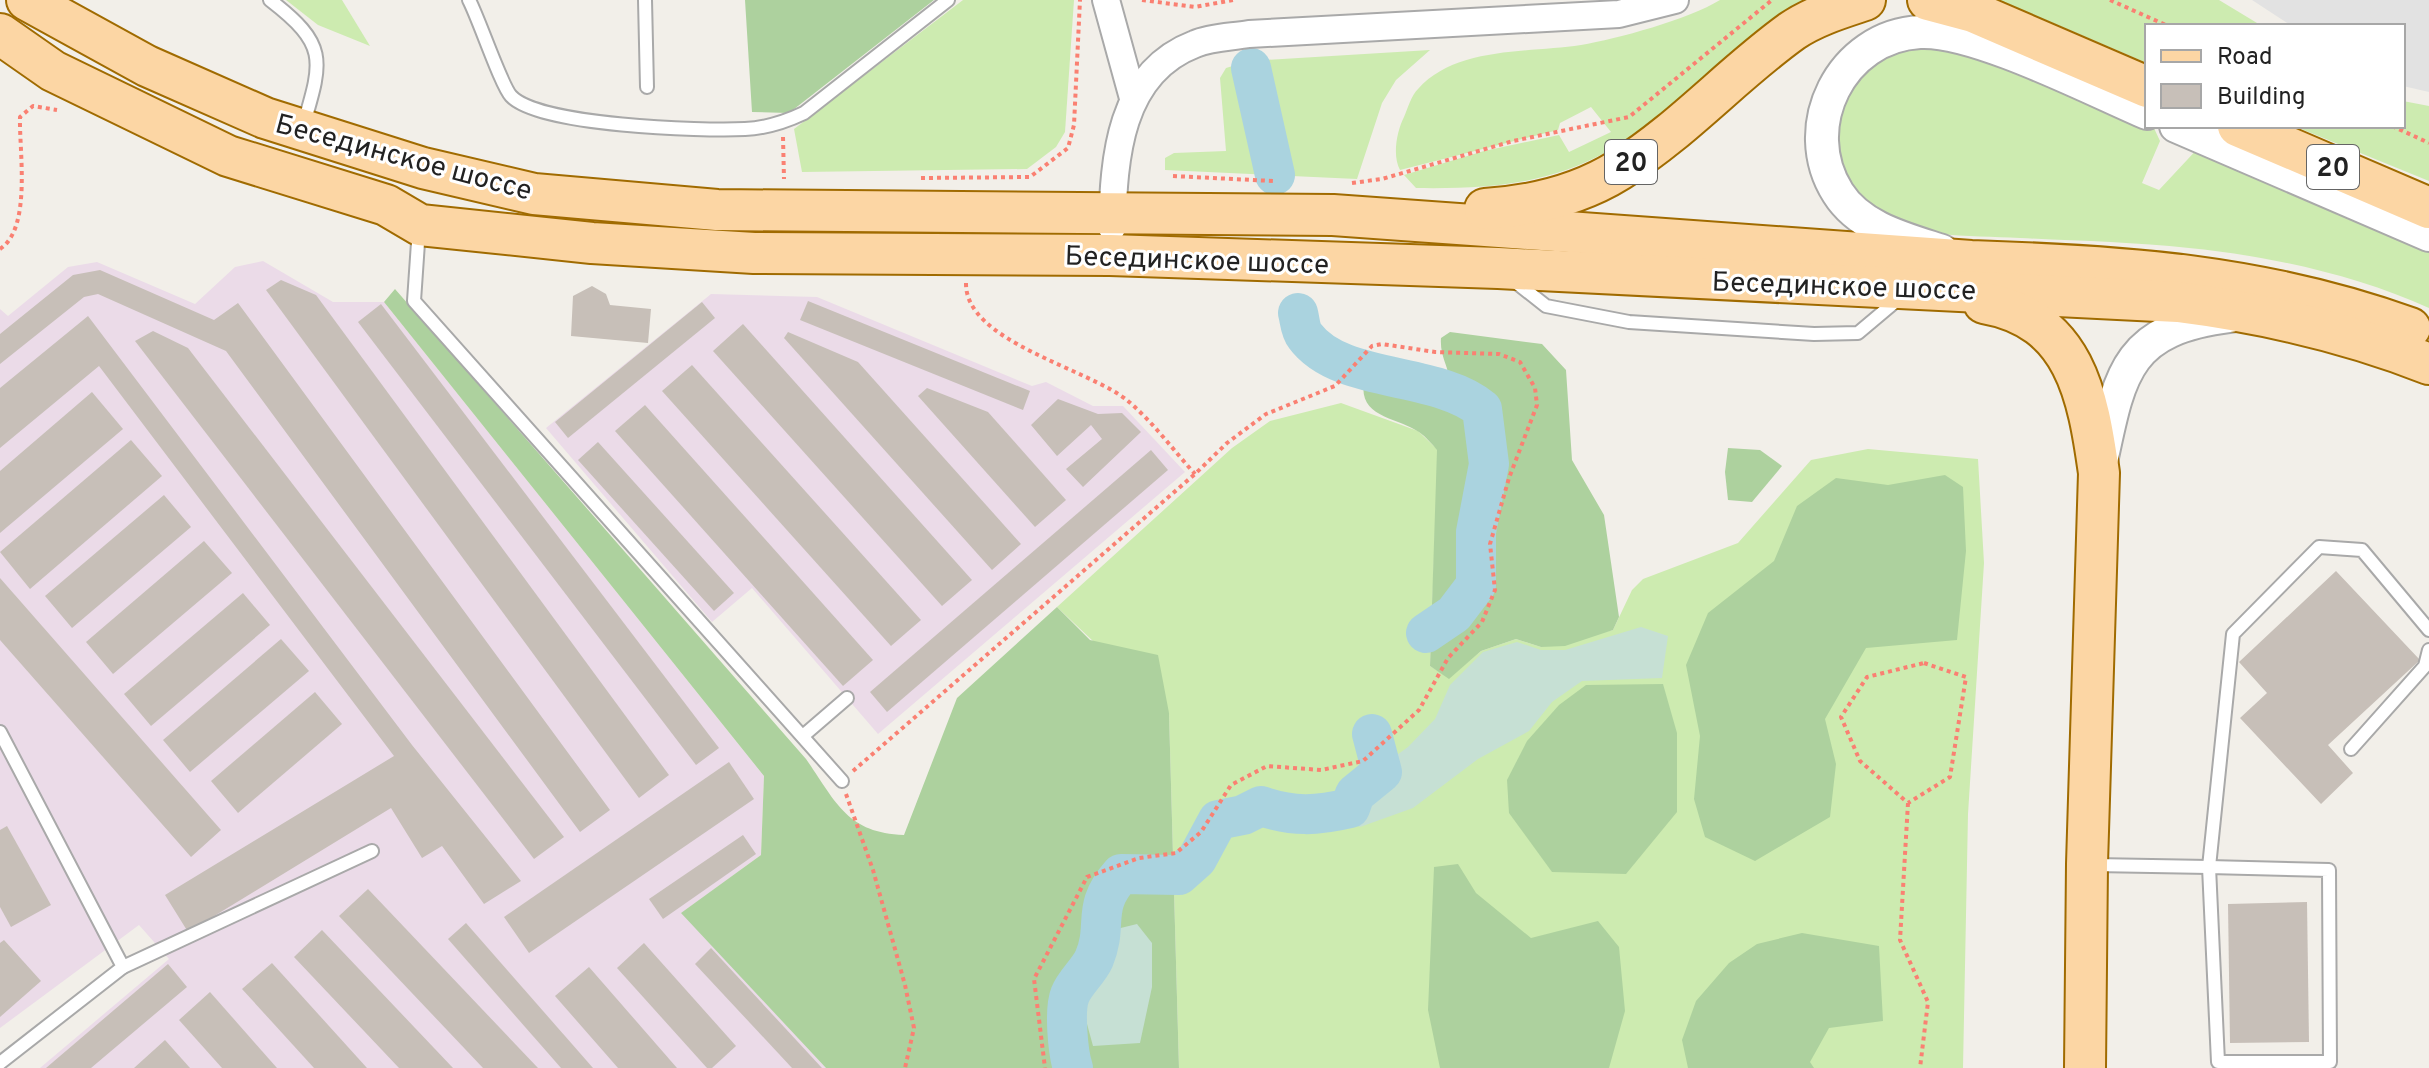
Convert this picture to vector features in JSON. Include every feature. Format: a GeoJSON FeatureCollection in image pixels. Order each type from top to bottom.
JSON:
{"type":"FeatureCollection","features":[{"type":"Feature","properties":{"kind":"main road","name":"Бесединское шоссе"},"geometry":{"type":"LineString","coordinates":[[27,0],[147,66],[265,118],[436,171],[534,194],[717,210],[1112,212],[1363,202],[1971,261],[2184,272],[2290,291],[2356,309],[2429,335]]}},
{"type":"Feature","properties":{"kind":"main road","name":"20"},"geometry":{"type":"LineString","coordinates":[[1363,202],[1515,207],[1572,193],[1619,170],[1794,30],[1833,10],[1865,0]]}},
{"type":"Feature","properties":{"kind":"main road"},"geometry":{"type":"LineString","coordinates":[[1928,0],[1973,12],[2145,86]]}},
{"type":"Feature","properties":{"kind":"main road","name":"Бесединское шоссе"},"geometry":{"type":"LineString","coordinates":[[0,34],[53,71],[228,156],[386,205],[420,225],[592,243],[754,253],[1110,255],[1498,268],[2178,302],[2255,312],[2375,343],[2429,364]]}},
{"type":"Feature","properties":{"kind":"main road","name":"20"},"geometry":{"type":"LineString","coordinates":[[2243,128],[2429,208]]}},
{"type":"Feature","properties":{"kind":"main road"},"geometry":{"type":"LineString","coordinates":[[1916,291],[1995,305],[2033,321],[2063,347],[2079,378],[2091,417],[2099,473],[2087,864],[2085,1068]]}},
{"type":"Feature","properties":{"kind":"street"},"geometry":{"type":"LineString","coordinates":[[1106,0],[1133,98]]}},
{"type":"Feature","properties":{"kind":"street"},"geometry":{"type":"LineString","coordinates":[[1110,255],[1122,133],[1133,98],[1169,56],[1197,42],[1249,34],[1541,9],[1619,14],[1675,0]]}},
{"type":"Feature","properties":{"kind":"street"},"geometry":{"type":"LineString","coordinates":[[1971,261],[1869,224],[1838,194],[1822,155],[1823,115],[1838,79],[1861,52],[1897,35],[1945,33],[2008,54],[2145,112]]}},
{"type":"Feature","properties":{"kind":"street"},"geometry":{"type":"LineString","coordinates":[[2181,128],[2429,235]]}},
{"type":"Feature","properties":{"kind":"street"},"geometry":{"type":"LineString","coordinates":[[2099,473],[2118,386],[2137,355],[2165,330],[2205,319],[2255,312]]}},
{"type":"Feature","properties":{"kind":"lane"},"geometry":{"type":"LineString","coordinates":[[270,0],[292,17],[312,40],[319,74],[302,130]]}},
{"type":"Feature","properties":{"kind":"lane"},"geometry":{"type":"LineString","coordinates":[[469,0],[510,95],[529,108],[575,120],[746,129],[783,123],[804,113],[948,0]]}},
{"type":"Feature","properties":{"kind":"lane"},"geometry":{"type":"LineString","coordinates":[[645,0],[647,87]]}},
{"type":"Feature","properties":{"kind":"lane"},"geometry":{"type":"LineString","coordinates":[[420,225],[415,253],[414,301],[562,459],[842,781]]}},
{"type":"Feature","properties":{"kind":"lane"},"geometry":{"type":"LineString","coordinates":[[2087,864],[2209,867],[2329,870],[2330,1062],[2218,1062],[2209,867],[2233,634],[2319,547],[2362,550],[2429,630]]}},
{"type":"Feature","properties":{"kind":"lane"},"geometry":{"type":"LineString","coordinates":[[2351,749],[2425,666],[2429,650]]}},
{"type":"Feature","properties":{"kind":"lane"},"geometry":{"type":"LineString","coordinates":[[804,735],[847,698]]}},
{"type":"Feature","properties":{"kind":"lane"},"geometry":{"type":"LineString","coordinates":[[0,732],[123,967]]}},
{"type":"Feature","properties":{"kind":"lane"},"geometry":{"type":"LineString","coordinates":[[0,1063],[123,967],[372,851]]}},
{"type":"Feature","properties":{"kind":"path"},"geometry":{"type":"LineString","coordinates":[[1039,174],[1068,148],[1072,136],[1080,0]]}},
{"type":"Feature","properties":{"kind":"path"},"geometry":{"type":"LineString","coordinates":[[1142,0],[1195,7],[1233,0]]}},
{"type":"Feature","properties":{"kind":"path"},"geometry":{"type":"LineString","coordinates":[[1363,202],[1342,185],[1382,179],[1513,141],[1629,117],[1772,0]]}},
{"type":"Feature","properties":{"kind":"path"},"geometry":{"type":"LineString","coordinates":[[2110,0],[2164,24]]}},
{"type":"Feature","properties":{"kind":"path"},"geometry":{"type":"LineString","coordinates":[[0,249],[9,243],[19,217],[20,117],[33,106],[68,111]]}},
{"type":"Feature","properties":{"kind":"path"},"geometry":{"type":"LineString","coordinates":[[783,123],[784,179]]}},
{"type":"Feature","properties":{"kind":"path"},"geometry":{"type":"LineString","coordinates":[[2396,128],[2429,143]]}},
{"type":"Feature","properties":{"kind":"path"},"geometry":{"type":"LineString","coordinates":[[1173,176],[1280,181]]}},
{"type":"Feature","properties":{"kind":"path"},"geometry":{"type":"LineString","coordinates":[[966,277],[971,310],[995,331],[1127,400],[1195,474]]}},
{"type":"Feature","properties":{"kind":"path"},"geometry":{"type":"LineString","coordinates":[[905,1068],[914,1028],[905,985],[873,870],[842,781],[1227,443],[1266,414],[1335,386],[1367,351],[1382,344],[1435,352],[1499,354],[1520,362],[1535,388],[1537,405],[1509,478],[1490,544],[1495,590],[1482,622],[1448,658],[1419,710],[1363,761],[1321,770],[1267,766],[1231,785],[1201,832],[1176,853],[1139,858],[1087,877],[1034,979],[1045,1068]]}},
{"type":"Feature","properties":{"kind":"path"},"geometry":{"type":"LineString","coordinates":[[1924,663],[1966,677],[1950,777],[1908,803],[1860,761],[1841,717],[1867,677],[1924,663]]}},
{"type":"Feature","properties":{"kind":"path"},"geometry":{"type":"LineString","coordinates":[[1908,803],[1900,940],[1928,1002],[1920,1068]]}},
{"type":"Feature","properties":{"kind":"shaded area"},"geometry":{"type":"Polygon","coordinates":[[[2252,0],[2429,0],[2429,92],[2405,86],[2405,24],[2289,24],[2252,0]]]}},
{"type":"Feature","properties":{"kind":"shaded area"},"geometry":{"type":"Polygon","coordinates":[[[263,261],[333,302],[384,302],[764,776],[761,855],[682,913],[826,1068],[40,1068],[169,959],[139,925],[0,1028],[0,309],[8,316],[68,267],[97,262],[195,304],[235,267],[263,261]]]}},
{"type":"Feature","properties":{"kind":"shaded area"},"geometry":{"type":"Polygon","coordinates":[[[711,294],[817,297],[1032,386],[1046,382],[1093,406],[1123,406],[1185,472],[878,734],[752,588],[712,622],[546,428],[711,294]]]}},
{"type":"Feature","properties":{"kind":"green space"},"geometry":{"type":"Polygon","coordinates":[[[286,0],[342,0],[370,46],[318,25],[286,0]]]}},
{"type":"Feature","properties":{"kind":"green space"},"geometry":{"type":"Polygon","coordinates":[[[745,0],[934,0],[789,113],[752,112],[745,0]]]}},
{"type":"Feature","properties":{"kind":"green space"},"geometry":{"type":"Polygon","coordinates":[[[963,0],[1074,0],[1065,132],[1056,147],[1027,169],[802,172],[794,129],[963,0]]]}},
{"type":"Feature","properties":{"kind":"green space"},"geometry":{"type":"Polygon","coordinates":[[[1720,0],[1805,0],[1761,28],[1661,116],[1598,156],[1567,170],[1499,185],[1460,188],[1416,188],[1404,175],[1484,151],[1559,135],[1569,152],[1611,132],[1591,107],[1560,123],[1558,130],[1400,170],[1396,143],[1412,99],[1434,75],[1452,65],[1494,54],[1581,45],[1614,38],[1672,21],[1720,0]]]}},
{"type":"Feature","properties":{"kind":"green space"},"geometry":{"type":"Polygon","coordinates":[[[1999,0],[2219,0],[2259,24],[2145,24],[2145,62],[1999,0]]]}},
{"type":"Feature","properties":{"kind":"green space"},"geometry":{"type":"Polygon","coordinates":[[[1931,39],[2145,123],[2145,128],[2154,128],[2160,141],[2142,183],[2159,190],[2201,145],[2429,244],[2429,308],[2342,277],[2250,256],[2147,244],[1938,234],[1880,216],[1863,205],[1845,182],[1840,169],[1838,141],[1847,84],[1864,64],[1889,51],[1931,39]]]}},
{"type":"Feature","properties":{"kind":"green space"},"geometry":{"type":"Polygon","coordinates":[[[1430,50],[1396,80],[1382,103],[1357,179],[1165,170],[1165,158],[1174,153],[1226,151],[1220,78],[1226,68],[1249,61],[1430,50]]]}},
{"type":"Feature","properties":{"kind":"green space"},"geometry":{"type":"Polygon","coordinates":[[[2405,101],[2429,106],[2429,181],[2299,128],[2405,128],[2405,101]]]}},
{"type":"Feature","properties":{"kind":"green space"},"geometry":{"type":"Polygon","coordinates":[[[395,289],[806,759],[835,801],[856,821],[869,828],[904,835],[957,698],[1057,607],[1090,640],[1158,655],[1169,713],[1179,1068],[826,1068],[681,913],[761,855],[764,776],[384,302],[395,289]]]}},
{"type":"Feature","properties":{"kind":"green space"},"geometry":{"type":"Polygon","coordinates":[[[1450,332],[1542,344],[1566,370],[1572,460],[1604,515],[1619,617],[1613,630],[1565,646],[1541,647],[1516,639],[1481,651],[1449,679],[1430,666],[1437,450],[1419,432],[1373,410],[1364,394],[1364,382],[1368,380],[1436,397],[1448,375],[1441,338],[1450,332]]]}},
{"type":"Feature","properties":{"kind":"green space"},"geometry":{"type":"Polygon","coordinates":[[[1341,403],[1418,431],[1438,450],[1430,666],[1449,678],[1481,651],[1516,639],[1541,647],[1613,630],[1632,590],[1643,579],[1738,543],[1811,460],[1868,449],[1978,459],[1984,563],[1968,814],[1963,1068],[1179,1068],[1169,713],[1057,607],[1232,448],[1270,421],[1341,403]]]}},
{"type":"Feature","properties":{"kind":"green space"},"geometry":{"type":"Polygon","coordinates":[[[1728,448],[1760,450],[1782,466],[1752,502],[1728,500],[1725,472],[1728,448]]]}},
{"type":"Feature","properties":{"kind":"green space"},"geometry":{"type":"Polygon","coordinates":[[[1945,475],[1963,487],[1966,551],[1957,640],[1866,648],[1825,719],[1836,764],[1830,817],[1755,861],[1705,837],[1694,799],[1700,736],[1686,665],[1708,613],[1774,561],[1797,506],[1836,478],[1888,485],[1945,475]]]}},
{"type":"Feature","properties":{"kind":"green space"},"geometry":{"type":"Polygon","coordinates":[[[1641,627],[1668,636],[1662,678],[1582,681],[1552,702],[1529,731],[1478,759],[1413,808],[1360,827],[1344,818],[1344,793],[1408,747],[1435,719],[1450,685],[1483,652],[1517,642],[1541,650],[1565,650],[1641,627]]]}},
{"type":"Feature","properties":{"kind":"green space"},"geometry":{"type":"Polygon","coordinates":[[[1663,684],[1677,733],[1677,812],[1626,874],[1552,872],[1509,813],[1507,780],[1527,741],[1559,705],[1586,685],[1663,684]]]}},
{"type":"Feature","properties":{"kind":"green space"},"geometry":{"type":"Polygon","coordinates":[[[1458,864],[1476,893],[1531,938],[1598,921],[1619,947],[1625,1011],[1609,1068],[1440,1068],[1428,1010],[1434,867],[1458,864]]]}},
{"type":"Feature","properties":{"kind":"green space"},"geometry":{"type":"Polygon","coordinates":[[[1137,924],[1152,943],[1152,987],[1140,1043],[1093,1046],[1074,976],[1092,935],[1137,924]]]}},
{"type":"Feature","properties":{"kind":"green space"},"geometry":{"type":"Polygon","coordinates":[[[1802,933],[1879,946],[1883,1021],[1829,1028],[1810,1062],[1814,1068],[1688,1068],[1682,1040],[1696,1001],[1729,963],[1757,944],[1802,933]]]}},
{"type":"Feature","properties":{"kind":"building"},"geometry":{"type":"Polygon","coordinates":[[[100,270],[214,320],[238,303],[610,810],[580,832],[226,351],[98,294],[84,297],[0,364],[0,334],[73,275],[100,270]]]}},
{"type":"Feature","properties":{"kind":"building"},"geometry":{"type":"Polygon","coordinates":[[[281,280],[316,295],[669,775],[639,798],[266,290],[281,280]]]}},
{"type":"Feature","properties":{"kind":"building"},"geometry":{"type":"Polygon","coordinates":[[[592,286],[606,294],[610,305],[651,309],[648,343],[571,336],[573,296],[592,286]]]}},
{"type":"Feature","properties":{"kind":"building"},"geometry":{"type":"Polygon","coordinates":[[[808,301],[1030,391],[1023,410],[800,320],[808,301]]]}},
{"type":"Feature","properties":{"kind":"building"},"geometry":{"type":"Polygon","coordinates":[[[702,302],[715,318],[568,438],[555,422],[702,302]]]}},
{"type":"Feature","properties":{"kind":"building"},"geometry":{"type":"Polygon","coordinates":[[[381,304],[719,748],[696,765],[358,322],[381,304]]]}},
{"type":"Feature","properties":{"kind":"building"},"geometry":{"type":"Polygon","coordinates":[[[88,316],[412,745],[521,881],[484,904],[442,846],[422,858],[391,808],[188,932],[165,895],[394,756],[99,366],[0,448],[0,388],[88,316]]]}},
{"type":"Feature","properties":{"kind":"building"},"geometry":{"type":"Polygon","coordinates":[[[743,324],[972,580],[942,606],[713,351],[743,324]]]}},
{"type":"Feature","properties":{"kind":"building"},"geometry":{"type":"Polygon","coordinates":[[[153,331],[188,348],[564,837],[534,859],[135,341],[153,331]]]}},
{"type":"Feature","properties":{"kind":"building"},"geometry":{"type":"Polygon","coordinates":[[[788,332],[858,362],[1021,544],[992,570],[784,338],[788,332]]]}},
{"type":"Feature","properties":{"kind":"building"},"geometry":{"type":"Polygon","coordinates":[[[692,365],[921,620],[891,646],[662,391],[692,365]]]}},
{"type":"Feature","properties":{"kind":"building"},"geometry":{"type":"Polygon","coordinates":[[[927,388],[988,412],[1066,500],[1035,527],[918,396],[927,388]]]}},
{"type":"Feature","properties":{"kind":"building"},"geometry":{"type":"Polygon","coordinates":[[[92,392],[123,429],[0,533],[0,471],[92,392]]]}},
{"type":"Feature","properties":{"kind":"building"},"geometry":{"type":"Polygon","coordinates":[[[1058,399],[1098,414],[1122,413],[1141,432],[1083,487],[1066,469],[1102,439],[1091,425],[1057,456],[1031,425],[1058,399]]]}},
{"type":"Feature","properties":{"kind":"building"},"geometry":{"type":"Polygon","coordinates":[[[645,405],[873,660],[843,686],[615,431],[645,405]]]}},
{"type":"Feature","properties":{"kind":"building"},"geometry":{"type":"Polygon","coordinates":[[[131,440],[162,476],[30,589],[0,552],[131,440]]]}},
{"type":"Feature","properties":{"kind":"building"},"geometry":{"type":"Polygon","coordinates":[[[598,442],[734,593],[714,611],[578,460],[598,442]]]}},
{"type":"Feature","properties":{"kind":"building"},"geometry":{"type":"Polygon","coordinates":[[[1151,450],[1168,470],[887,712],[870,692],[1151,450]]]}},
{"type":"Feature","properties":{"kind":"building"},"geometry":{"type":"Polygon","coordinates":[[[164,495],[191,527],[72,628],[45,596],[164,495]]]}},
{"type":"Feature","properties":{"kind":"building"},"geometry":{"type":"Polygon","coordinates":[[[204,541],[232,573],[113,674],[86,642],[204,541]]]}},
{"type":"Feature","properties":{"kind":"building"},"geometry":{"type":"Polygon","coordinates":[[[2336,571],[2420,660],[2328,745],[2353,773],[2321,804],[2240,718],[2267,693],[2239,662],[2336,571]]]}},
{"type":"Feature","properties":{"kind":"building"},"geometry":{"type":"Polygon","coordinates":[[[0,578],[221,830],[191,857],[0,640],[0,578]]]}},
{"type":"Feature","properties":{"kind":"building"},"geometry":{"type":"Polygon","coordinates":[[[243,593],[270,625],[151,726],[124,694],[243,593]]]}},
{"type":"Feature","properties":{"kind":"building"},"geometry":{"type":"Polygon","coordinates":[[[281,639],[309,671],[190,772],[163,740],[281,639]]]}},
{"type":"Feature","properties":{"kind":"building"},"geometry":{"type":"Polygon","coordinates":[[[315,692],[342,724],[238,813],[211,781],[315,692]]]}},
{"type":"Feature","properties":{"kind":"building"},"geometry":{"type":"Polygon","coordinates":[[[729,762],[754,799],[529,953],[504,917],[729,762]]]}},
{"type":"Feature","properties":{"kind":"building"},"geometry":{"type":"Polygon","coordinates":[[[7,826],[51,905],[11,927],[0,907],[0,830],[7,826]]]}},
{"type":"Feature","properties":{"kind":"building"},"geometry":{"type":"Polygon","coordinates":[[[743,835],[756,854],[663,919],[649,899],[743,835]]]}},
{"type":"Feature","properties":{"kind":"building"},"geometry":{"type":"Polygon","coordinates":[[[368,889],[538,1068],[483,1068],[339,916],[368,889]]]}},
{"type":"Feature","properties":{"kind":"building"},"geometry":{"type":"Polygon","coordinates":[[[2307,902],[2309,1042],[2230,1043],[2228,904],[2307,902]]]}},
{"type":"Feature","properties":{"kind":"building"},"geometry":{"type":"Polygon","coordinates":[[[466,923],[593,1068],[561,1068],[448,939],[466,923]]]}},
{"type":"Feature","properties":{"kind":"building"},"geometry":{"type":"Polygon","coordinates":[[[322,930],[453,1068],[399,1068],[294,957],[322,930]]]}},
{"type":"Feature","properties":{"kind":"building"},"geometry":{"type":"Polygon","coordinates":[[[4,940],[41,981],[0,1017],[0,943],[4,940]]]}},
{"type":"Feature","properties":{"kind":"building"},"geometry":{"type":"Polygon","coordinates":[[[644,943],[736,1046],[712,1068],[707,1068],[617,968],[644,943]]]}},
{"type":"Feature","properties":{"kind":"building"},"geometry":{"type":"Polygon","coordinates":[[[711,948],[822,1068],[792,1068],[695,964],[711,948]]]}},
{"type":"Feature","properties":{"kind":"building"},"geometry":{"type":"Polygon","coordinates":[[[272,963],[367,1068],[314,1068],[242,989],[272,963]]]}},
{"type":"Feature","properties":{"kind":"building"},"geometry":{"type":"Polygon","coordinates":[[[168,964],[187,987],[91,1068],[46,1068],[168,964]]]}},
{"type":"Feature","properties":{"kind":"building"},"geometry":{"type":"Polygon","coordinates":[[[589,967],[677,1068],[618,1068],[555,996],[589,967]]]}},
{"type":"Feature","properties":{"kind":"building"},"geometry":{"type":"Polygon","coordinates":[[[210,992],[277,1068],[222,1068],[179,1020],[210,992]]]}},
{"type":"Feature","properties":{"kind":"building"},"geometry":{"type":"Polygon","coordinates":[[[165,1040],[190,1068],[134,1068],[165,1040]]]}},
{"type":"Feature","properties":{"kind":"waterway"},"geometry":{"type":"LineString","coordinates":[[1251,68],[1275,175]]}},
{"type":"Feature","properties":{"kind":"waterway"},"geometry":{"type":"LineString","coordinates":[[1298,313],[1305,336],[1321,351],[1341,362],[1440,388],[1482,409],[1489,464],[1476,532],[1476,585],[1454,614],[1426,633]]}},
{"type":"Feature","properties":{"kind":"waterway"},"geometry":{"type":"LineString","coordinates":[[1073,1068],[1067,1032],[1068,1002],[1072,990],[1094,959],[1106,897],[1121,874],[1179,875],[1197,859],[1218,820],[1243,815],[1261,806],[1305,814],[1350,808],[1355,794],[1382,772],[1372,734]]}}]}
